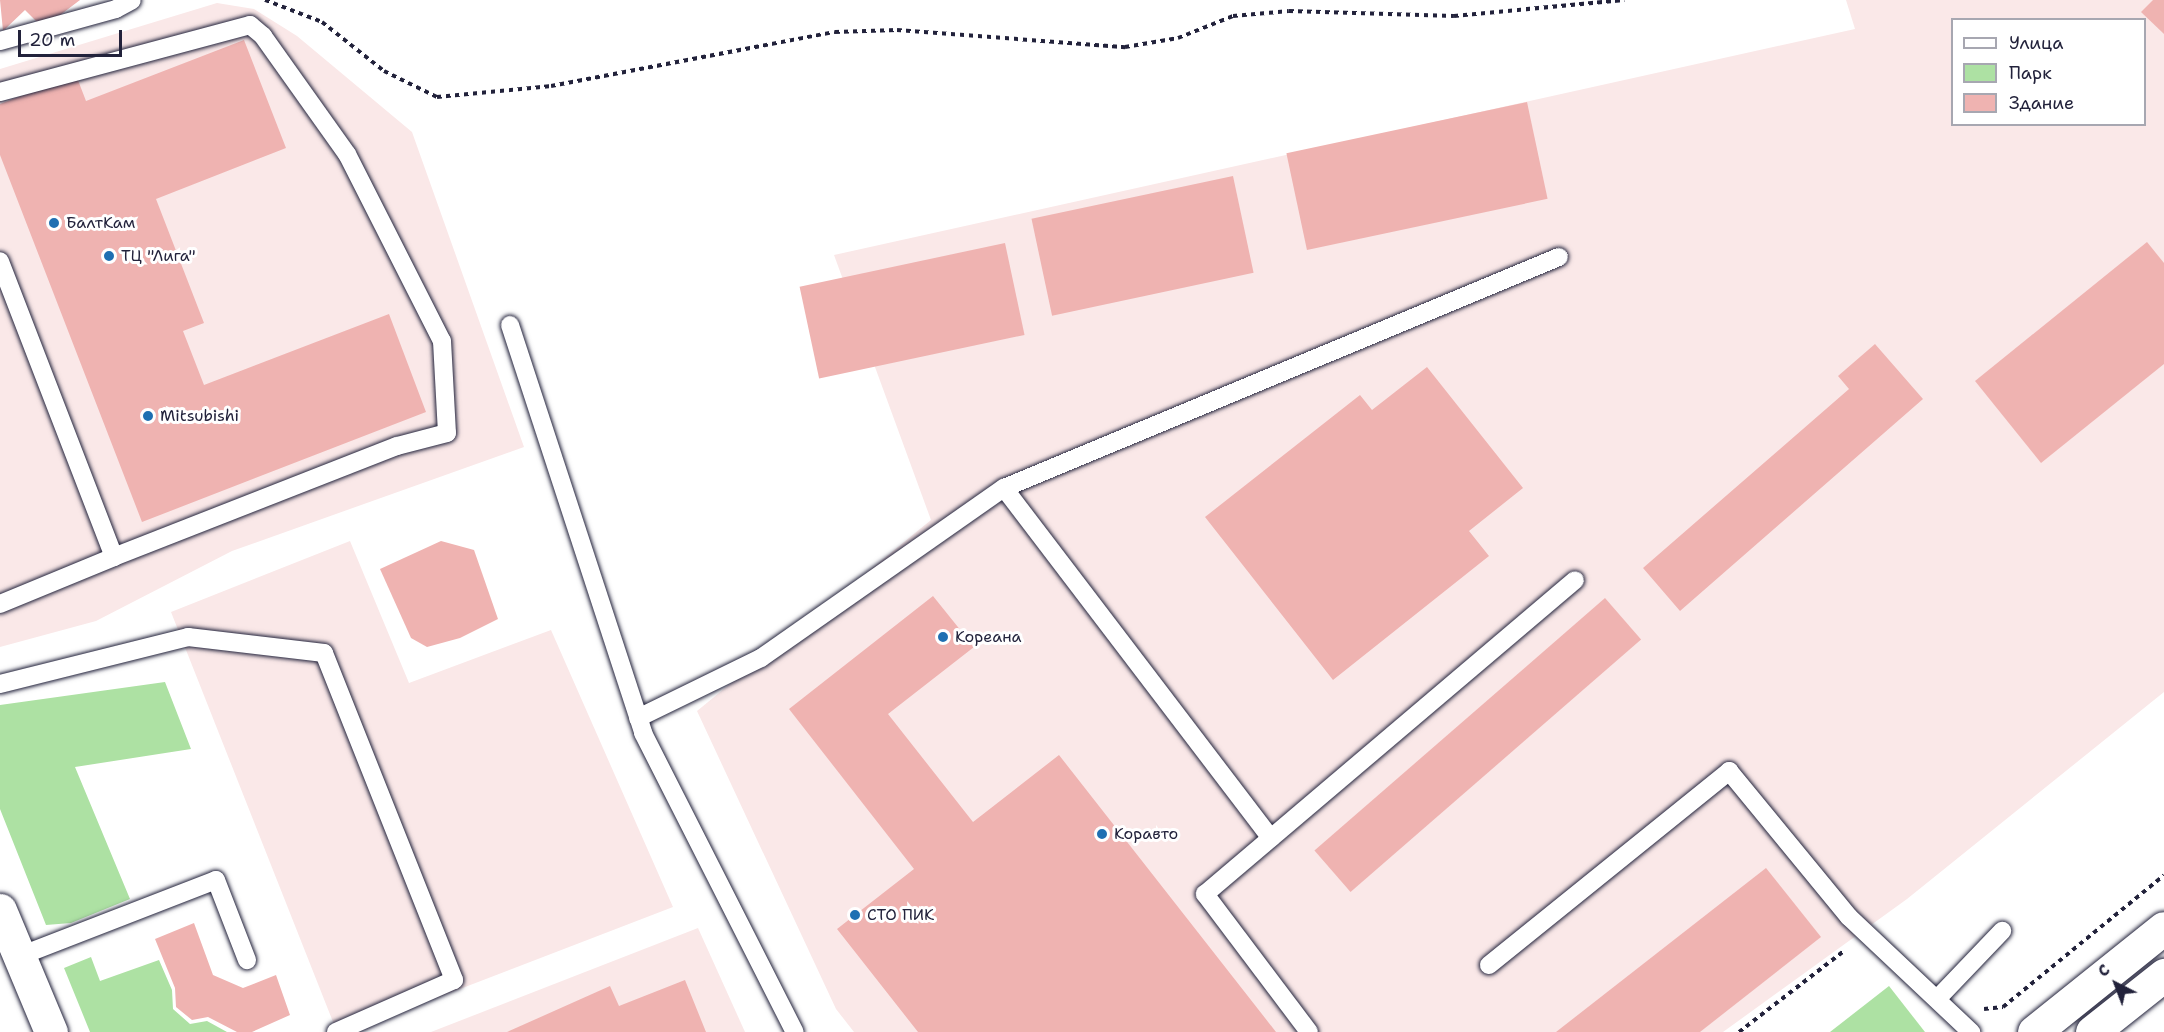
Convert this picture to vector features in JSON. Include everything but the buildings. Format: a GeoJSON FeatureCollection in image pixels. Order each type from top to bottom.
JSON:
{"type":"FeatureCollection","features":[{"type":"Feature","properties":{"kind":"main road"},"geometry":{"type":"LineString","coordinates":[[0,910],[51,1032]]}},
{"type":"Feature","properties":{"kind":"main road"},"geometry":{"type":"LineString","coordinates":[[2034,1032],[2164,928]]}},
{"type":"Feature","properties":{"kind":"main road"},"geometry":{"type":"LineString","coordinates":[[2092,1032],[2164,975]]}},
{"type":"Feature","properties":{"kind":"lane"},"geometry":{"type":"LineString","coordinates":[[0,41],[116,9],[132,0]]}},
{"type":"Feature","properties":{"kind":"lane"},"geometry":{"type":"LineString","coordinates":[[0,92],[250,25],[263,36],[347,154],[442,341],[447,433],[397,446],[0,604]]}},
{"type":"Feature","properties":{"kind":"lane"},"geometry":{"type":"LineString","coordinates":[[638,718],[761,658],[1004,488],[1559,257]]}},
{"type":"Feature","properties":{"kind":"lane"},"geometry":{"type":"LineString","coordinates":[[0,261],[114,557]]}},
{"type":"Feature","properties":{"kind":"lane"},"geometry":{"type":"LineString","coordinates":[[510,326],[638,718],[795,1032]]}},
{"type":"Feature","properties":{"kind":"lane"},"geometry":{"type":"LineString","coordinates":[[1004,488],[1270,838]]}},
{"type":"Feature","properties":{"kind":"lane"},"geometry":{"type":"LineString","coordinates":[[1309,1032],[1205,894],[1575,580]]}},
{"type":"Feature","properties":{"kind":"lane"},"geometry":{"type":"LineString","coordinates":[[0,684],[188,637],[324,653],[453,980],[336,1032]]}},
{"type":"Feature","properties":{"kind":"lane"},"geometry":{"type":"LineString","coordinates":[[1489,965],[1729,771],[1867,933],[1938,998],[1971,1032]]}},
{"type":"Feature","properties":{"kind":"lane"},"geometry":{"type":"LineString","coordinates":[[20,956],[216,880],[247,960]]}},
{"type":"Feature","properties":{"kind":"lane"},"geometry":{"type":"LineString","coordinates":[[1938,998],[2002,931]]}},
{"type":"Feature","properties":{"kind":"path"},"geometry":{"type":"LineString","coordinates":[[265,0],[322,22],[384,71],[437,97],[551,86],[835,32],[897,30],[1125,47],[1178,38],[1233,16],[1266,13],[1454,16],[1624,0]]}},
{"type":"Feature","properties":{"kind":"path"},"geometry":{"type":"LineString","coordinates":[[2003,1007],[2164,875]]}},
{"type":"Feature","properties":{"kind":"path"},"geometry":{"type":"LineString","coordinates":[[1739,1032],[1867,933]]}},
{"type":"Feature","properties":{"kind":"shaded area"},"geometry":{"type":"Polygon","coordinates":[[[1846,0],[2164,0],[2164,692],[1907,899],[1723,1032],[854,1032],[836,1009],[697,711],[931,520],[834,255],[1855,29],[1846,0]]]}},
{"type":"Feature","properties":{"kind":"shaded area"},"geometry":{"type":"Polygon","coordinates":[[[217,3],[254,9],[297,36],[412,132],[524,447],[232,551],[96,621],[0,647],[0,69],[217,3]]]}},
{"type":"Feature","properties":{"kind":"shaded area"},"geometry":{"type":"Polygon","coordinates":[[[350,541],[409,683],[551,630],[673,907],[348,1032],[337,1032],[171,612],[350,541]]]}},
{"type":"Feature","properties":{"kind":"shaded area"},"geometry":{"type":"Polygon","coordinates":[[[698,928],[745,1032],[431,1032],[698,928]]]}},
{"type":"Feature","properties":{"kind":"green space"},"geometry":{"type":"Polygon","coordinates":[[[165,682],[191,749],[75,767],[130,899],[71,923],[46,925],[0,809],[0,705],[165,682]]]}},
{"type":"Feature","properties":{"kind":"green space"},"geometry":{"type":"Polygon","coordinates":[[[91,957],[100,981],[159,960],[172,990],[173,1009],[190,1024],[207,1021],[227,1032],[90,1032],[64,968],[91,957]]]}},
{"type":"Feature","properties":{"kind":"green space"},"geometry":{"type":"Polygon","coordinates":[[[1889,986],[1925,1032],[1830,1032],[1889,986]]]}},
{"type":"Feature","properties":{"kind":"place","name":"БалтКам"},"geometry":{"type":"Point","coordinates":[54,223]}},
{"type":"Feature","properties":{"kind":"place","name":"ТЦ \"Лига\""},"geometry":{"type":"Point","coordinates":[109,256]}},
{"type":"Feature","properties":{"kind":"place","name":"Mitsubishi"},"geometry":{"type":"Point","coordinates":[148,416]}},
{"type":"Feature","properties":{"kind":"place","name":"Кореана"},"geometry":{"type":"Point","coordinates":[943,637]}},
{"type":"Feature","properties":{"kind":"place","name":"Коравто"},"geometry":{"type":"Point","coordinates":[1102,834]}},
{"type":"Feature","properties":{"kind":"place","name":"СТО ПИК"},"geometry":{"type":"Point","coordinates":[855,915]}}]}
